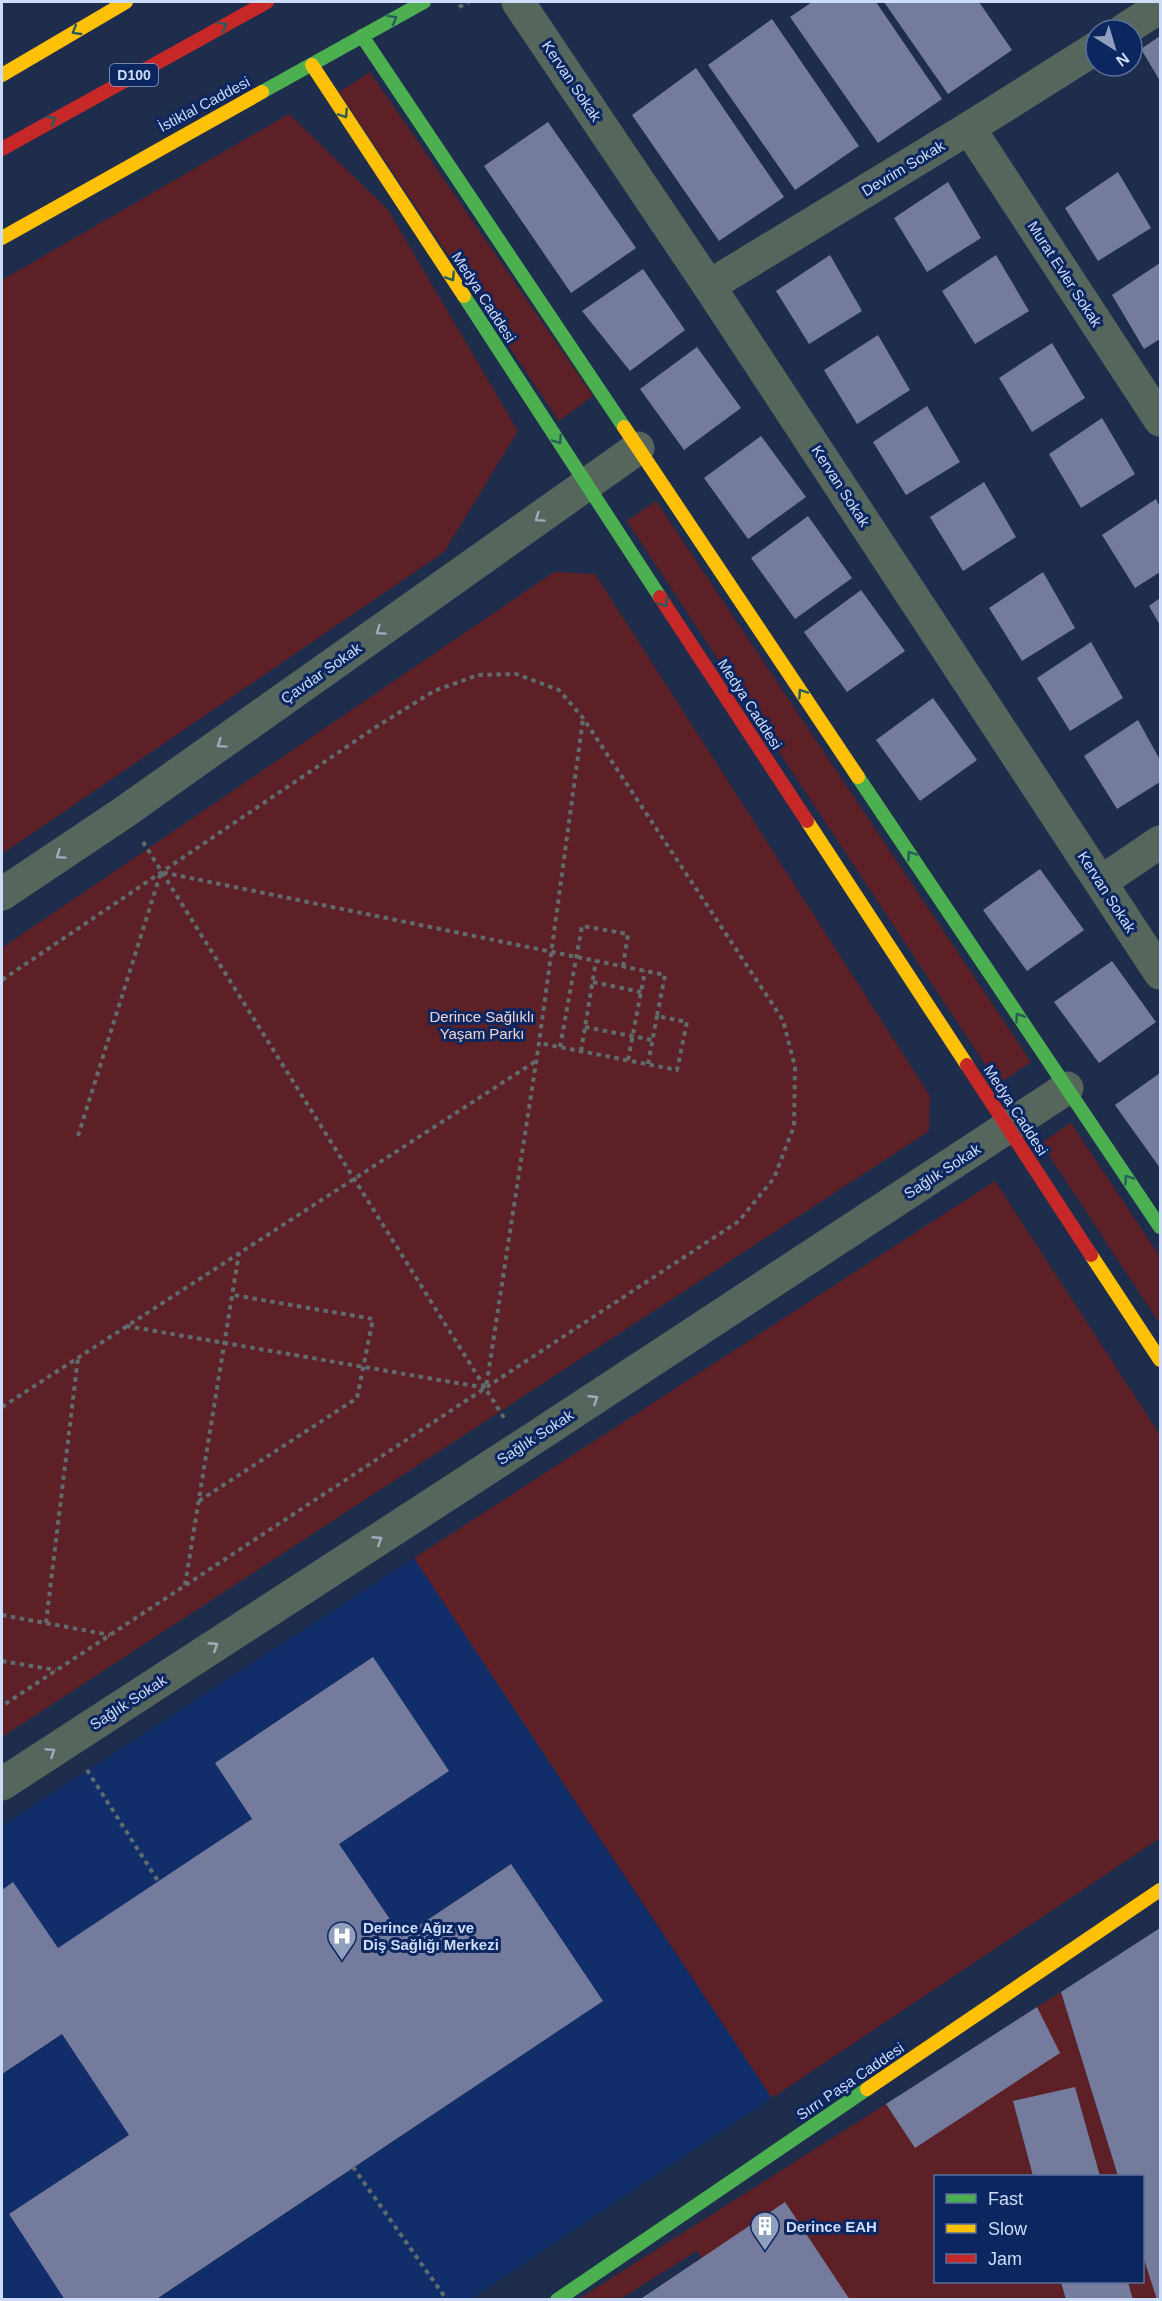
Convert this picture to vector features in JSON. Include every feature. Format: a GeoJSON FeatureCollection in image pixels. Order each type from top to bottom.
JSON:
{"type":"FeatureCollection","features":[{"type":"Feature","properties":{"kind":"main road"},"geometry":{"type":"LineString","coordinates":[[2,75],[126,2]]}},
{"type":"Feature","properties":{"kind":"main road","name":"D100"},"geometry":{"type":"LineString","coordinates":[[2,149],[267,2]]}},
{"type":"Feature","properties":{"kind":"main road","name":"İstiklal Caddesi"},"geometry":{"type":"LineString","coordinates":[[2,238],[141,157],[424,2]]}},
{"type":"Feature","properties":{"kind":"main road"},"geometry":{"type":"LineString","coordinates":[[362,36],[1161,1227]]}},
{"type":"Feature","properties":{"kind":"main road","name":"Medya Caddesi"},"geometry":{"type":"LineString","coordinates":[[312,65],[1161,1360]]}},
{"type":"Feature","properties":{"kind":"main road","name":"Sırrı Paşa Caddesi"},"geometry":{"type":"LineString","coordinates":[[557,2300],[1161,1890]]}},
{"type":"Feature","properties":{"kind":"street","name":"Kervan Sokak"},"geometry":{"type":"LineString","coordinates":[[518,2],[709,286],[1161,973]]}},
{"type":"Feature","properties":{"kind":"street"},"geometry":{"type":"LineString","coordinates":[[1143,18],[1161,7]]}},
{"type":"Feature","properties":{"kind":"street","name":"Devrim Sokak"},"geometry":{"type":"LineString","coordinates":[[709,286],[1084,56]]}},
{"type":"Feature","properties":{"kind":"street","name":"Murat Evler Sokak"},"geometry":{"type":"LineString","coordinates":[[969,128],[1161,420]]}},
{"type":"Feature","properties":{"kind":"street","name":"Çavdar Sokak"},"geometry":{"type":"LineString","coordinates":[[2,894],[123,813],[638,448]]}},
{"type":"Feature","properties":{"kind":"street"},"geometry":{"type":"LineString","coordinates":[[1101,882],[1161,842]]}},
{"type":"Feature","properties":{"kind":"street","name":"Sağlık Sokak"},"geometry":{"type":"LineString","coordinates":[[2,1784],[1067,1088]]}},
{"type":"Feature","properties":{"kind":"path"},"geometry":{"type":"LineString","coordinates":[[2,980],[376,727],[434,691],[478,675],[516,674],[559,690],[583,718],[783,1020],[795,1067],[794,1126],[774,1178],[739,1221],[2,1706]]}},
{"type":"Feature","properties":{"kind":"path"},"geometry":{"type":"LineString","coordinates":[[486,1388],[539,1043],[583,718]]}},
{"type":"Feature","properties":{"kind":"path"},"geometry":{"type":"LineString","coordinates":[[123,813],[522,1446]]}},
{"type":"Feature","properties":{"kind":"path"},"geometry":{"type":"LineString","coordinates":[[161,873],[665,975],[648,1064]]}},
{"type":"Feature","properties":{"kind":"path"},"geometry":{"type":"LineString","coordinates":[[78,1136],[161,873]]}},
{"type":"Feature","properties":{"kind":"path"},"geometry":{"type":"LineString","coordinates":[[560,1047],[582,926],[628,934],[623,967]]}},
{"type":"Feature","properties":{"kind":"path"},"geometry":{"type":"LineString","coordinates":[[581,1051],[596,962]]}},
{"type":"Feature","properties":{"kind":"path"},"geometry":{"type":"LineString","coordinates":[[628,1060],[645,971]]}},
{"type":"Feature","properties":{"kind":"path"},"geometry":{"type":"LineString","coordinates":[[593,982],[641,992]]}},
{"type":"Feature","properties":{"kind":"path"},"geometry":{"type":"LineString","coordinates":[[539,1043],[677,1070],[687,1022],[657,1016]]}},
{"type":"Feature","properties":{"kind":"path"},"geometry":{"type":"LineString","coordinates":[[585,1027],[652,1040]]}},
{"type":"Feature","properties":{"kind":"path"},"geometry":{"type":"LineString","coordinates":[[2,1407],[536,1061]]}},
{"type":"Feature","properties":{"kind":"path"},"geometry":{"type":"LineString","coordinates":[[185,1586],[239,1253]]}},
{"type":"Feature","properties":{"kind":"path"},"geometry":{"type":"LineString","coordinates":[[199,1501],[357,1398],[373,1319],[233,1295]]}},
{"type":"Feature","properties":{"kind":"path"},"geometry":{"type":"LineString","coordinates":[[126,1326],[486,1388]]}},
{"type":"Feature","properties":{"kind":"path"},"geometry":{"type":"LineString","coordinates":[[46,1623],[78,1357]]}},
{"type":"Feature","properties":{"kind":"path"},"geometry":{"type":"LineString","coordinates":[[2,1615],[110,1635]]}},
{"type":"Feature","properties":{"kind":"path"},"geometry":{"type":"LineString","coordinates":[[2,1661],[56,1670]]}},
{"type":"Feature","properties":{"kind":"path"},"geometry":{"type":"LineString","coordinates":[[81,1733],[87,1770],[158,1881]]}},
{"type":"Feature","properties":{"kind":"path"},"geometry":{"type":"LineString","coordinates":[[353,2167],[447,2300]]}},
{"type":"Feature","properties":{"kind":"shaded area","name":"Derince Ağız ve Diş Sağlığı Merkezi"},"geometry":{"type":"Polygon","coordinates":[[[414,1558],[772,2098],[471,2299],[2,2300],[2,1826],[414,1558]]]}},
{"type":"Feature","properties":{"kind":"green space"},"geometry":{"type":"Polygon","coordinates":[[[370,72],[593,396],[559,421],[339,92],[370,72]]]}},
{"type":"Feature","properties":{"kind":"green space"},"geometry":{"type":"Polygon","coordinates":[[[289,114],[388,210],[518,431],[444,552],[2,854],[2,280],[289,114]]]}},
{"type":"Feature","properties":{"kind":"green space"},"geometry":{"type":"Polygon","coordinates":[[[656,501],[1031,1062],[998,1084],[627,521],[656,501]]]}},
{"type":"Feature","properties":{"kind":"green space","name":"Derince Sağlıklı Yaşam Parkı"},"geometry":{"type":"Polygon","coordinates":[[[554,572],[595,574],[930,1096],[929,1131],[2,1737],[2,948],[554,572]]]}},
{"type":"Feature","properties":{"kind":"green space"},"geometry":{"type":"Polygon","coordinates":[[[1071,1123],[1160,1257],[1160,1324],[1041,1143],[1071,1123]]]}},
{"type":"Feature","properties":{"kind":"green space"},"geometry":{"type":"Polygon","coordinates":[[[995,1181],[1160,1435],[1160,1838],[772,2098],[414,1558],[995,1181]]]}},
{"type":"Feature","properties":{"kind":"green space"},"geometry":{"type":"Polygon","coordinates":[[[1061,1992],[1118,2175],[1100,2175],[1075,2088],[1013,2101],[1033,2175],[934,2175],[934,2283],[1061,2283],[1065,2299],[729,2299],[697,2251],[620,2299],[577,2300],[886,2104],[915,2147],[1037,2007],[1061,1992]]]}},
{"type":"Feature","properties":{"kind":"green space"},"geometry":{"type":"Polygon","coordinates":[[[1144,2256],[1157,2299],[1133,2299],[1128,2283],[1144,2283],[1144,2256]]]}},
{"type":"Feature","properties":{"kind":"building"},"geometry":{"type":"Polygon","coordinates":[[[812,2],[876,2],[942,99],[878,143],[790,17],[812,2]]]}},
{"type":"Feature","properties":{"kind":"building"},"geometry":{"type":"Polygon","coordinates":[[[884,2],[979,2],[1012,50],[948,94],[884,2]]]}},
{"type":"Feature","properties":{"kind":"building"},"geometry":{"type":"Polygon","coordinates":[[[772,19],[859,146],[795,190],[708,65],[772,19]]]}},
{"type":"Feature","properties":{"kind":"building"},"geometry":{"type":"Polygon","coordinates":[[[1160,36],[1160,81],[1144,54],[1144,47],[1160,36]]]}},
{"type":"Feature","properties":{"kind":"building"},"geometry":{"type":"Polygon","coordinates":[[[696,68],[784,197],[719,241],[632,115],[696,68]]]}},
{"type":"Feature","properties":{"kind":"building"},"geometry":{"type":"Polygon","coordinates":[[[548,122],[636,248],[571,293],[484,166],[548,122]]]}},
{"type":"Feature","properties":{"kind":"building"},"geometry":{"type":"Polygon","coordinates":[[[1118,172],[1151,228],[1098,261],[1065,208],[1118,172]]]}},
{"type":"Feature","properties":{"kind":"building"},"geometry":{"type":"Polygon","coordinates":[[[948,182],[981,238],[927,272],[894,218],[948,182]]]}},
{"type":"Feature","properties":{"kind":"building"},"geometry":{"type":"Polygon","coordinates":[[[830,255],[862,311],[809,344],[776,291],[830,255]]]}},
{"type":"Feature","properties":{"kind":"building"},"geometry":{"type":"Polygon","coordinates":[[[996,255],[1029,311],[975,344],[942,291],[996,255]]]}},
{"type":"Feature","properties":{"kind":"building"},"geometry":{"type":"Polygon","coordinates":[[[1160,263],[1160,339],[1144,349],[1112,295],[1160,263]]]}},
{"type":"Feature","properties":{"kind":"building"},"geometry":{"type":"Polygon","coordinates":[[[643,269],[685,330],[630,371],[582,311],[643,269]]]}},
{"type":"Feature","properties":{"kind":"building"},"geometry":{"type":"Polygon","coordinates":[[[878,335],[910,390],[857,424],[824,370],[878,335]]]}},
{"type":"Feature","properties":{"kind":"building"},"geometry":{"type":"Polygon","coordinates":[[[1052,343],[1085,398],[1032,432],[999,378],[1052,343]]]}},
{"type":"Feature","properties":{"kind":"building"},"geometry":{"type":"Polygon","coordinates":[[[697,347],[741,408],[684,450],[640,389],[697,347]]]}},
{"type":"Feature","properties":{"kind":"building"},"geometry":{"type":"Polygon","coordinates":[[[927,406],[960,462],[906,495],[873,442],[927,406]]]}},
{"type":"Feature","properties":{"kind":"building"},"geometry":{"type":"Polygon","coordinates":[[[1102,418],[1135,474],[1081,508],[1049,454],[1102,418]]]}},
{"type":"Feature","properties":{"kind":"building"},"geometry":{"type":"Polygon","coordinates":[[[761,436],[806,497],[748,539],[704,478],[761,436]]]}},
{"type":"Feature","properties":{"kind":"building"},"geometry":{"type":"Polygon","coordinates":[[[984,482],[1016,537],[963,571],[930,517],[984,482]]]}},
{"type":"Feature","properties":{"kind":"building"},"geometry":{"type":"Polygon","coordinates":[[[1156,499],[1160,507],[1160,572],[1135,588],[1102,535],[1156,499]]]}},
{"type":"Feature","properties":{"kind":"building"},"geometry":{"type":"Polygon","coordinates":[[[808,516],[852,578],[795,619],[751,558],[808,516]]]}},
{"type":"Feature","properties":{"kind":"building"},"geometry":{"type":"Polygon","coordinates":[[[1043,572],[1075,628],[1022,661],[989,608],[1043,572]]]}},
{"type":"Feature","properties":{"kind":"building"},"geometry":{"type":"Polygon","coordinates":[[[861,590],[905,651],[847,692],[804,632],[861,590]]]}},
{"type":"Feature","properties":{"kind":"building"},"geometry":{"type":"Polygon","coordinates":[[[1160,598],[1160,625],[1149,606],[1160,598]]]}},
{"type":"Feature","properties":{"kind":"building"},"geometry":{"type":"Polygon","coordinates":[[[1091,642],[1123,698],[1070,731],[1037,678],[1091,642]]]}},
{"type":"Feature","properties":{"kind":"building"},"geometry":{"type":"Polygon","coordinates":[[[933,698],[977,760],[920,801],[876,740],[933,698]]]}},
{"type":"Feature","properties":{"kind":"building"},"geometry":{"type":"Polygon","coordinates":[[[1138,720],[1160,760],[1160,782],[1117,809],[1084,756],[1138,720]]]}},
{"type":"Feature","properties":{"kind":"building"},"geometry":{"type":"Polygon","coordinates":[[[1040,869],[1084,930],[1027,971],[983,910],[1040,869]]]}},
{"type":"Feature","properties":{"kind":"building"},"geometry":{"type":"Polygon","coordinates":[[[1112,961],[1156,1022],[1099,1063],[1054,1002],[1112,961]]]}},
{"type":"Feature","properties":{"kind":"building"},"geometry":{"type":"Polygon","coordinates":[[[1160,1073],[1160,1168],[1115,1105],[1160,1073]]]}},
{"type":"Feature","properties":{"kind":"building"},"geometry":{"type":"Polygon","coordinates":[[[373,1657],[449,1771],[339,1844],[402,1937],[511,1864],[603,2001],[155,2300],[65,2300],[9,2214],[129,2135],[62,2034],[2,2074],[2,1890],[13,1882],[58,1948],[252,1819],[215,1763],[373,1657]]]}},
{"type":"Feature","properties":{"kind":"building"},"geometry":{"type":"Polygon","coordinates":[[[1160,1928],[1160,2300],[1157,2300],[1144,2259],[1144,2175],[1118,2175],[1061,1992],[1160,1928]]]}},
{"type":"Feature","properties":{"kind":"building"},"geometry":{"type":"Polygon","coordinates":[[[1037,2007],[1060,2053],[915,2148],[886,2104],[1037,2007]]]}},
{"type":"Feature","properties":{"kind":"building"},"geometry":{"type":"Polygon","coordinates":[[[1075,2087],[1100,2175],[1033,2175],[1013,2101],[1075,2087]]]}},
{"type":"Feature","properties":{"kind":"building","name":"Derince EAH"},"geometry":{"type":"Polygon","coordinates":[[[785,2202],[850,2300],[639,2300],[785,2202]]]}},
{"type":"Feature","properties":{"kind":"building"},"geometry":{"type":"Polygon","coordinates":[[[1061,2283],[1128,2283],[1133,2300],[1066,2300],[1061,2283]]]}},
{"type":"Feature","properties":{"kind":"traffic: fast"},"geometry":{"type":"LineString","coordinates":[[262,92],[424,2]]}},
{"type":"Feature","properties":{"kind":"traffic: fast"},"geometry":{"type":"LineString","coordinates":[[362,36],[624,427]]}},
{"type":"Feature","properties":{"kind":"traffic: fast"},"geometry":{"type":"LineString","coordinates":[[464,296],[660,597]]}},
{"type":"Feature","properties":{"kind":"traffic: fast"},"geometry":{"type":"LineString","coordinates":[[858,777],[1160,1227]]}},
{"type":"Feature","properties":{"kind":"traffic: fast"},"geometry":{"type":"LineString","coordinates":[[557,2300],[867,2089]]}},
{"type":"Feature","properties":{"kind":"traffic: slow"},"geometry":{"type":"LineString","coordinates":[[2,75],[126,2]]}},
{"type":"Feature","properties":{"kind":"traffic: slow"},"geometry":{"type":"LineString","coordinates":[[312,65],[464,296]]}},
{"type":"Feature","properties":{"kind":"traffic: slow"},"geometry":{"type":"LineString","coordinates":[[2,238],[262,92]]}},
{"type":"Feature","properties":{"kind":"traffic: slow"},"geometry":{"type":"LineString","coordinates":[[624,427],[858,777]]}},
{"type":"Feature","properties":{"kind":"traffic: slow"},"geometry":{"type":"LineString","coordinates":[[807,821],[967,1065]]}},
{"type":"Feature","properties":{"kind":"traffic: slow"},"geometry":{"type":"LineString","coordinates":[[1091,1255],[1160,1360]]}},
{"type":"Feature","properties":{"kind":"traffic: slow"},"geometry":{"type":"LineString","coordinates":[[867,2089],[1160,1890]]}},
{"type":"Feature","properties":{"kind":"traffic: jam"},"geometry":{"type":"LineString","coordinates":[[2,149],[267,2]]}},
{"type":"Feature","properties":{"kind":"traffic: jam"},"geometry":{"type":"LineString","coordinates":[[660,597],[807,821]]}},
{"type":"Feature","properties":{"kind":"traffic: jam"},"geometry":{"type":"LineString","coordinates":[[967,1065],[1091,1255]]}},
{"type":"Feature","properties":{"kind":"place","name":"Derince Ağız ve Diş Sağlığı Merkezi"},"geometry":{"type":"Point","coordinates":[342,1962]}},
{"type":"Feature","properties":{"kind":"place","name":"Derince EAH"},"geometry":{"type":"Point","coordinates":[765,2252]}}]}
